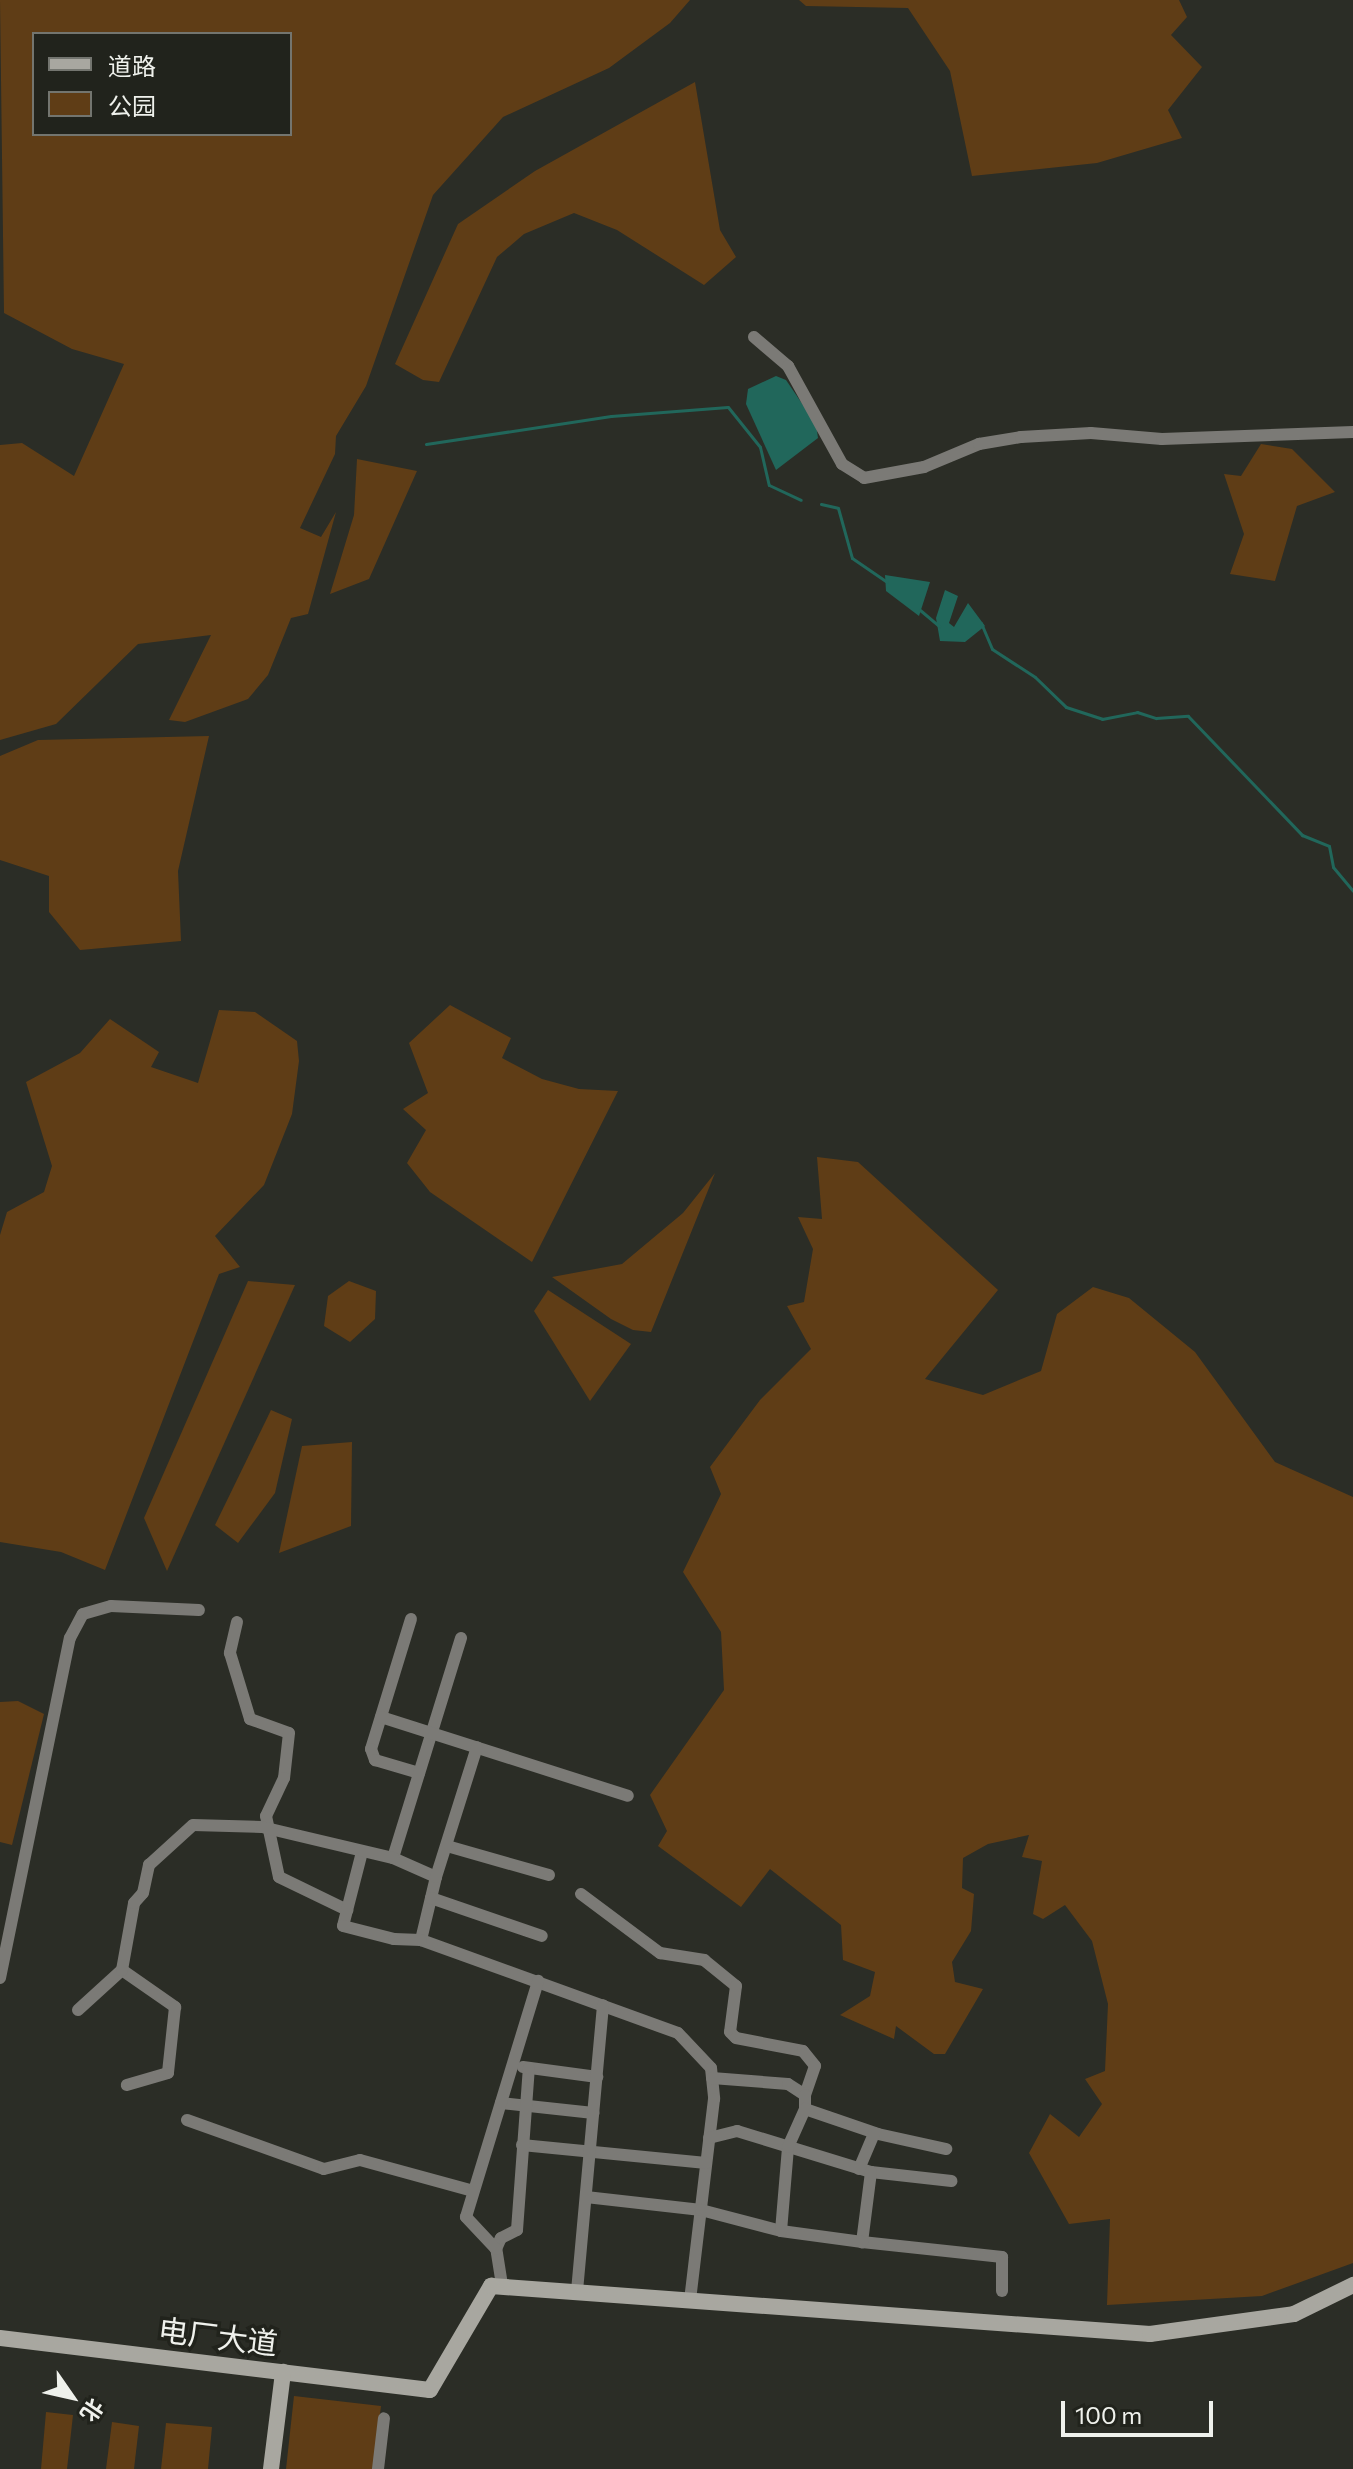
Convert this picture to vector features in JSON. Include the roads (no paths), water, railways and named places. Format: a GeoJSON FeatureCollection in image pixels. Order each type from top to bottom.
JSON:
{"type":"FeatureCollection","features":[{"type":"Feature","properties":{"kind":"street"},"geometry":{"type":"LineString","coordinates":[[754,337],[788,366],[842,464],[864,478],[924,467],[979,444],[1021,437],[1091,433],[1162,439],[1353,432]]}},
{"type":"Feature","properties":{"kind":"street"},"geometry":{"type":"LineString","coordinates":[[0,1978],[70,1638],[83,1614],[111,1606],[199,1610]]}},
{"type":"Feature","properties":{"kind":"street"},"geometry":{"type":"LineString","coordinates":[[411,1619],[371,1749],[375,1760],[419,1773]]}},
{"type":"Feature","properties":{"kind":"street"},"geometry":{"type":"LineString","coordinates":[[237,1622],[230,1653],[250,1719],[289,1733],[284,1778],[266,1816],[279,1877],[347,1910]]}},
{"type":"Feature","properties":{"kind":"street"},"geometry":{"type":"LineString","coordinates":[[393,1858],[461,1638]]}},
{"type":"Feature","properties":{"kind":"street"},"geometry":{"type":"LineString","coordinates":[[381,1717],[628,1796]]}},
{"type":"Feature","properties":{"kind":"street"},"geometry":{"type":"LineString","coordinates":[[421,1940],[436,1877],[477,1747]]}},
{"type":"Feature","properties":{"kind":"street"},"geometry":{"type":"LineString","coordinates":[[78,2010],[122,1970],[134,1903],[143,1893],[149,1865],[193,1825],[268,1829],[393,1858],[436,1877]]}},
{"type":"Feature","properties":{"kind":"street"},"geometry":{"type":"LineString","coordinates":[[447,1846],[549,1875]]}},
{"type":"Feature","properties":{"kind":"street"},"geometry":{"type":"LineString","coordinates":[[362,1852],[343,1926],[394,1939],[421,1940],[678,2033],[711,2068],[709,2138],[690,2300]]}},
{"type":"Feature","properties":{"kind":"street"},"geometry":{"type":"LineString","coordinates":[[581,1894],[660,1953],[704,1960],[736,1986],[730,2032],[736,2038],[803,2051],[815,2066],[805,2095],[805,2109],[788,2147],[781,2231]]}},
{"type":"Feature","properties":{"kind":"street"},"geometry":{"type":"LineString","coordinates":[[431,1898],[542,1936]]}},
{"type":"Feature","properties":{"kind":"street"},"geometry":{"type":"LineString","coordinates":[[122,1970],[175,2007],[168,2073],[127,2085]]}},
{"type":"Feature","properties":{"kind":"street"},"geometry":{"type":"LineString","coordinates":[[538,1981],[466,2217],[496,2249],[502,2285],[1150,2334],[1294,2314],[1353,2285]]}},
{"type":"Feature","properties":{"kind":"street"},"geometry":{"type":"LineString","coordinates":[[577,2291],[603,2005]]}},
{"type":"Feature","properties":{"kind":"street"},"geometry":{"type":"LineString","coordinates":[[512,2066],[597,2077]]}},
{"type":"Feature","properties":{"kind":"street"},"geometry":{"type":"LineString","coordinates":[[496,2249],[501,2238],[517,2230],[523,2106],[529,2068]]}},
{"type":"Feature","properties":{"kind":"street"},"geometry":{"type":"LineString","coordinates":[[712,2078],[788,2084],[805,2095]]}},
{"type":"Feature","properties":{"kind":"street"},"geometry":{"type":"LineString","coordinates":[[501,2103],[593,2113]]}},
{"type":"Feature","properties":{"kind":"street"},"geometry":{"type":"LineString","coordinates":[[805,2109],[874,2133],[946,2149]]}},
{"type":"Feature","properties":{"kind":"street"},"geometry":{"type":"LineString","coordinates":[[187,2120],[324,2169],[360,2160],[473,2191]]}},
{"type":"Feature","properties":{"kind":"street"},"geometry":{"type":"LineString","coordinates":[[709,2138],[737,2131],[865,2170],[951,2181]]}},
{"type":"Feature","properties":{"kind":"street"},"geometry":{"type":"LineString","coordinates":[[862,2242],[865,2170],[874,2133]]}},
{"type":"Feature","properties":{"kind":"street"},"geometry":{"type":"LineString","coordinates":[[522,2145],[706,2163]]}},
{"type":"Feature","properties":{"kind":"street"},"geometry":{"type":"LineString","coordinates":[[586,2197],[701,2210],[781,2231],[1002,2257],[1002,2291]]}},
{"type":"Feature","properties":{"kind":"street","name":"电厂大道"},"geometry":{"type":"LineString","coordinates":[[0,2338],[430,2390],[491,2286],[502,2285]]}},
{"type":"Feature","properties":{"kind":"street"},"geometry":{"type":"LineString","coordinates":[[271,2469],[283,2372]]}},
{"type":"Feature","properties":{"kind":"street"},"geometry":{"type":"LineString","coordinates":[[378,2469],[384,2418]]}},
{"type":"Feature","properties":{"kind":"water"},"geometry":{"type":"Polygon","coordinates":[[[776,376],[786,380],[816,424],[818,438],[776,470],[746,404],[748,389],[776,376]]]}},
{"type":"Feature","properties":{"kind":"water"},"geometry":{"type":"Polygon","coordinates":[[[885,575],[930,582],[919,616],[886,591],[885,575]]]}},
{"type":"Feature","properties":{"kind":"water"},"geometry":{"type":"Polygon","coordinates":[[[945,590],[958,596],[949,623],[954,627],[968,603],[985,626],[965,642],[940,641],[936,618],[945,590]]]}},
{"type":"Feature","properties":{"kind":"waterway"},"geometry":{"type":"LineString","coordinates":[[426,444],[611,416],[728,407],[760,447],[769,485],[801,500]]}},
{"type":"Feature","properties":{"kind":"waterway"},"geometry":{"type":"LineString","coordinates":[[821,504],[838,508],[852,558],[887,582]]}},
{"type":"Feature","properties":{"kind":"waterway"},"geometry":{"type":"LineString","coordinates":[[920,610],[939,626]]}},
{"type":"Feature","properties":{"kind":"waterway"},"geometry":{"type":"LineString","coordinates":[[981,623],[992,649],[1035,677],[1066,707],[1102,719],[1137,712],[1156,718],[1188,716],[1302,835],[1329,846],[1333,867],[1353,891]]}}]}
